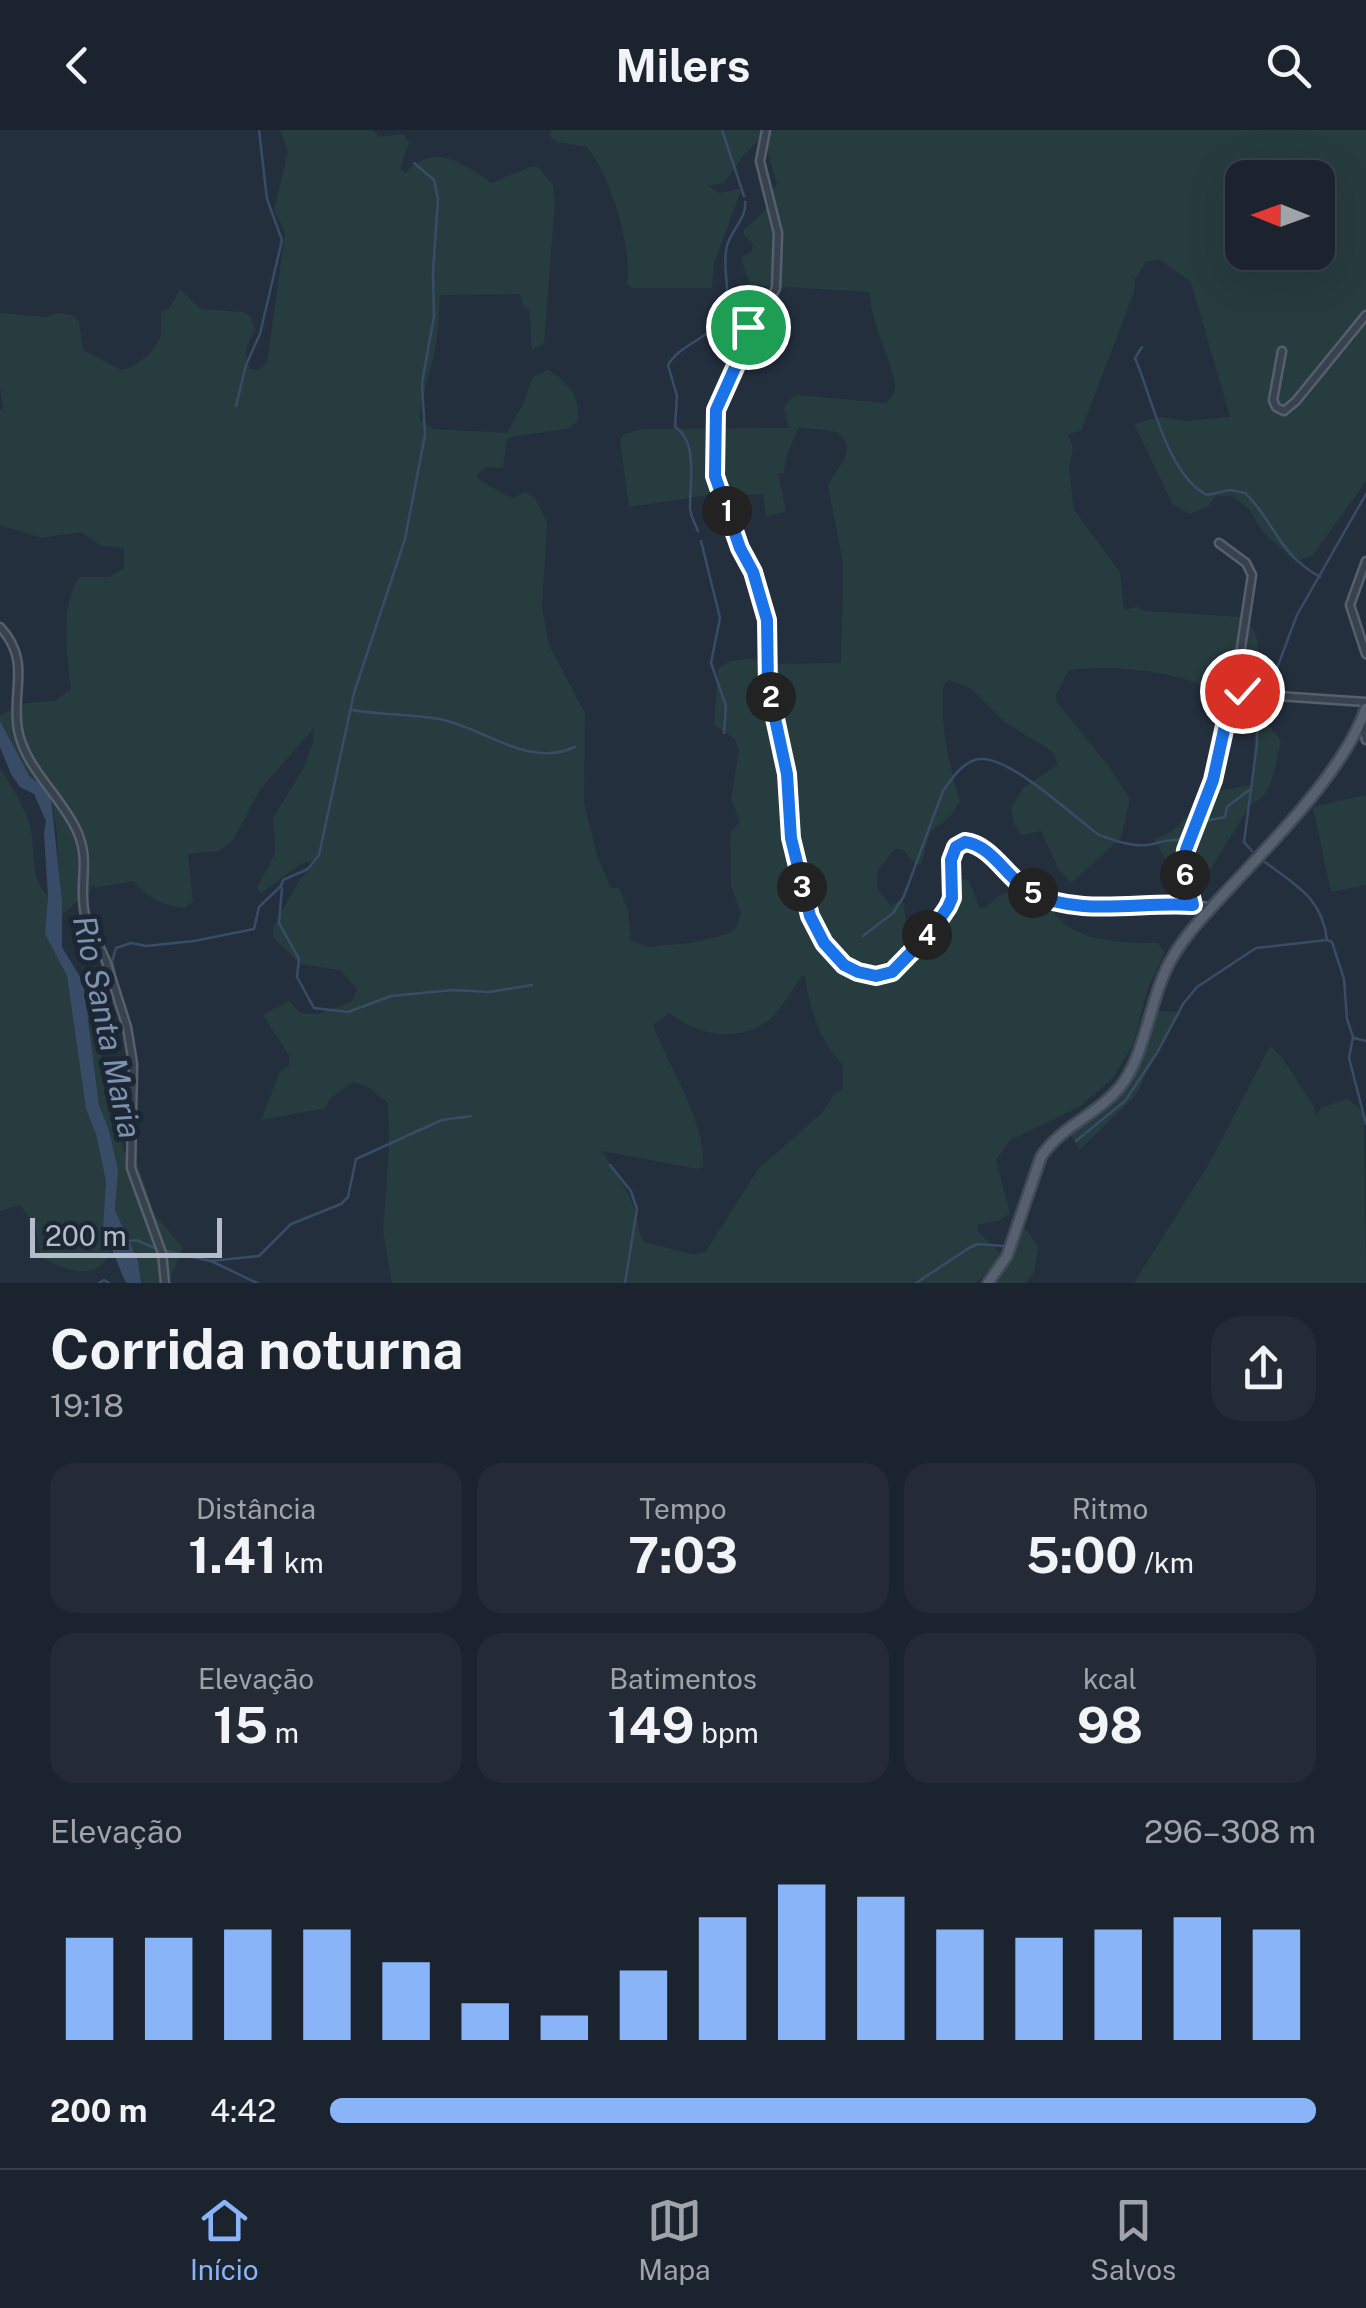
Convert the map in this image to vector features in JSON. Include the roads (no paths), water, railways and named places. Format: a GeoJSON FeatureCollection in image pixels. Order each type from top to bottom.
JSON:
{"type":"FeatureCollection","features":[{"type":"Feature","properties":{"kind":"main road"},"geometry":{"type":"LineString","coordinates":[[988,1283],[1007,1256],[1041,1157],[1061,1132],[1107,1101],[1126,1078],[1162,977],[1186,937],[1336,763],[1364,721],[1366,705]]}},
{"type":"Feature","properties":{"kind":"street"},"geometry":{"type":"LineString","coordinates":[[766,130],[760,166],[778,234],[778,274],[773,296],[748,327],[738,361],[717,402],[715,476],[740,548],[753,572],[767,620],[768,686],[787,774],[791,838],[810,916],[824,943],[844,965],[858,972],[876,976],[892,972],[931,932],[948,907],[952,898],[951,860],[956,847],[965,842],[981,849],[1033,893],[1051,899],[1091,906],[1150,902],[1212,908]]}},
{"type":"Feature","properties":{"kind":"street"},"geometry":{"type":"LineString","coordinates":[[1282,352],[1273,389],[1279,411],[1296,401],[1366,315]]}},
{"type":"Feature","properties":{"kind":"street"},"geometry":{"type":"LineString","coordinates":[[1219,543],[1246,563],[1252,575],[1238,685],[1248,694],[1366,705]]}},
{"type":"Feature","properties":{"kind":"street"},"geometry":{"type":"LineString","coordinates":[[1366,561],[1350,605],[1366,654]]}},
{"type":"Feature","properties":{"kind":"street"},"geometry":{"type":"LineString","coordinates":[[0,627],[18,655],[19,734],[34,766],[70,818],[85,854],[85,915],[114,982],[130,1046],[131,1168],[162,1253],[165,1283]]}},
{"type":"Feature","properties":{"kind":"street"},"geometry":{"type":"LineString","coordinates":[[1193,905],[1184,868],[1186,850],[1213,780],[1226,721],[1248,694]]}},
{"type":"Feature","properties":{"kind":"street"},"geometry":{"type":"LineString","coordinates":[[1364,721],[1366,740]]}},
{"type":"Feature","properties":{"kind":"water"},"geometry":{"type":"Polygon","coordinates":[[[0,721],[30,777],[51,798],[62,902],[62,947],[83,982],[99,1105],[118,1170],[115,1210],[138,1261],[141,1283],[127,1283],[124,1279],[103,1227],[106,1181],[86,1109],[67,976],[45,934],[46,821],[34,794],[20,787],[11,774],[0,747],[0,721]]]}},
{"type":"Feature","properties":{"kind":"waterway"},"geometry":{"type":"LineString","coordinates":[[236,406],[246,365],[260,334],[282,240],[267,199],[259,130]]}},
{"type":"Feature","properties":{"kind":"waterway"},"geometry":{"type":"LineString","coordinates":[[722,130],[744,196]]}},
{"type":"Feature","properties":{"kind":"waterway","name":"Rio Santa Maria"},"geometry":{"type":"LineString","coordinates":[[116,980],[112,962],[116,948],[131,943],[146,946],[194,941],[254,929],[259,907],[283,880],[308,869],[319,855],[354,693],[405,539],[425,435],[422,383],[434,316],[438,199],[434,180],[414,163]]}},
{"type":"Feature","properties":{"kind":"waterway"},"geometry":{"type":"LineString","coordinates":[[698,531],[690,510],[690,452],[675,427],[677,396],[668,365],[678,353],[712,330],[723,315],[727,295],[725,256],[745,202]]}},
{"type":"Feature","properties":{"kind":"waterway"},"geometry":{"type":"LineString","coordinates":[[1142,347],[1135,358],[1162,434],[1181,471],[1207,495],[1230,490],[1245,493],[1294,558],[1320,577]]}},
{"type":"Feature","properties":{"kind":"waterway"},"geometry":{"type":"LineString","coordinates":[[1268,692],[1297,615],[1366,494]]}},
{"type":"Feature","properties":{"kind":"waterway"},"geometry":{"type":"LineString","coordinates":[[701,541],[720,618],[711,663],[726,706],[724,733]]}},
{"type":"Feature","properties":{"kind":"waterway"},"geometry":{"type":"LineString","coordinates":[[1252,851],[1244,842],[1257,744],[1257,710],[1265,698]]}},
{"type":"Feature","properties":{"kind":"waterway"},"geometry":{"type":"LineString","coordinates":[[352,710],[439,719],[540,753],[575,747]]}},
{"type":"Feature","properties":{"kind":"waterway"},"geometry":{"type":"LineString","coordinates":[[863,936],[893,913],[904,896],[943,791],[958,772],[978,759],[1006,766],[1099,835],[1123,843],[1178,840],[1195,822]]}},
{"type":"Feature","properties":{"kind":"waterway"},"geometry":{"type":"LineString","coordinates":[[1205,821],[1225,817],[1227,807],[1249,790]]}},
{"type":"Feature","properties":{"kind":"waterway"},"geometry":{"type":"LineString","coordinates":[[1265,862],[1313,903],[1320,913],[1327,940],[1332,942],[1344,979],[1347,1019],[1353,1037],[1349,1058],[1366,1124]]}},
{"type":"Feature","properties":{"kind":"waterway"},"geometry":{"type":"LineString","coordinates":[[282,888],[279,923],[299,959],[297,977],[314,1008],[348,1012],[391,996],[453,990],[489,992],[532,985]]}},
{"type":"Feature","properties":{"kind":"waterway"},"geometry":{"type":"LineString","coordinates":[[1076,1141],[1125,1101],[1197,987],[1256,948],[1327,940]]}},
{"type":"Feature","properties":{"kind":"waterway","name":"Rio Santa Maria"},"geometry":{"type":"LineString","coordinates":[[85,1013],[98,1009],[112,990]]}},
{"type":"Feature","properties":{"kind":"waterway"},"geometry":{"type":"LineString","coordinates":[[1354,1038],[1366,1041]]}},
{"type":"Feature","properties":{"kind":"waterway"},"geometry":{"type":"LineString","coordinates":[[211,1261],[259,1256],[291,1224],[341,1204],[348,1197],[356,1159],[442,1120],[471,1116]]}},
{"type":"Feature","properties":{"kind":"waterway"},"geometry":{"type":"LineString","coordinates":[[610,1165],[631,1191],[637,1209],[625,1283]]}},
{"type":"Feature","properties":{"kind":"waterway"},"geometry":{"type":"LineString","coordinates":[[129,1241],[155,1248]]}},
{"type":"Feature","properties":{"kind":"waterway"},"geometry":{"type":"LineString","coordinates":[[916,1283],[978,1244],[1003,1246]]}},
{"type":"Feature","properties":{"kind":"waterway"},"geometry":{"type":"LineString","coordinates":[[166,1251],[211,1261],[257,1283]]}},
{"type":"Feature","properties":{"kind":"waterway"},"geometry":{"type":"LineString","coordinates":[[99,1283],[109,1283]]}}]}
